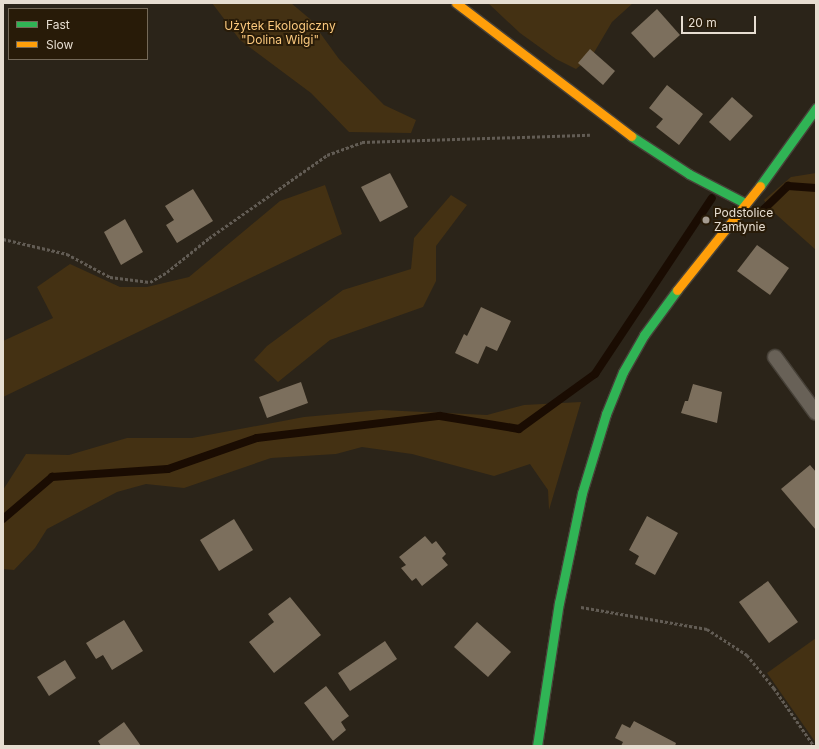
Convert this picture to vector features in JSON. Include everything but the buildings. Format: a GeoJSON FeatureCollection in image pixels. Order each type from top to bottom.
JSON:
{"type":"FeatureCollection","features":[{"type":"Feature","properties":{"kind":"street"},"geometry":{"type":"LineString","coordinates":[[456,3],[628,134],[689,174],[745,203]]}},
{"type":"Feature","properties":{"kind":"street"},"geometry":{"type":"LineString","coordinates":[[537,746],[559,603],[582,493],[606,414],[623,372],[644,335],[670,298],[776,166],[816,108]]}},
{"type":"Feature","properties":{"kind":"lane"},"geometry":{"type":"LineString","coordinates":[[775,357],[816,413]]}},
{"type":"Feature","properties":{"kind":"path"},"geometry":{"type":"LineString","coordinates":[[3,239],[67,254],[110,277],[150,282],[167,272],[209,238],[327,155],[362,142],[628,134]]}},
{"type":"Feature","properties":{"kind":"path"},"geometry":{"type":"LineString","coordinates":[[559,603],[707,629],[747,655],[774,688],[814,746]]}},
{"type":"Feature","properties":{"kind":"green space","name":"Użytek Ekologiczny \"Dolina Wilgi\""},"geometry":{"type":"Polygon","coordinates":[[[212,3],[291,3],[310,19],[339,59],[384,105],[416,120],[411,133],[349,132],[311,93],[240,40],[212,3]]]}},
{"type":"Feature","properties":{"kind":"green space"},"geometry":{"type":"Polygon","coordinates":[[[488,3],[633,3],[612,22],[592,56],[576,69],[556,59],[520,33],[488,3]]]}},
{"type":"Feature","properties":{"kind":"green space"},"geometry":{"type":"Polygon","coordinates":[[[816,173],[816,250],[769,208],[764,200],[791,177],[816,173]]]}},
{"type":"Feature","properties":{"kind":"green space"},"geometry":{"type":"Polygon","coordinates":[[[325,185],[342,234],[3,397],[3,341],[53,318],[37,287],[70,264],[120,287],[147,287],[189,277],[280,201],[325,185]]]}},
{"type":"Feature","properties":{"kind":"green space"},"geometry":{"type":"Polygon","coordinates":[[[451,195],[467,205],[436,246],[436,281],[423,307],[330,340],[278,382],[254,360],[267,346],[343,290],[411,269],[414,238],[451,195]]]}},
{"type":"Feature","properties":{"kind":"green space"},"geometry":{"type":"Polygon","coordinates":[[[581,402],[549,510],[548,490],[530,464],[494,476],[412,454],[362,447],[336,454],[271,458],[184,488],[146,484],[117,492],[47,529],[35,548],[14,570],[3,569],[3,490],[26,454],[69,455],[127,438],[192,438],[304,417],[381,410],[487,415],[524,405],[581,402]]]}},
{"type":"Feature","properties":{"kind":"green space"},"geometry":{"type":"Polygon","coordinates":[[[816,638],[816,743],[767,673],[816,638]]]}},
{"type":"Feature","properties":{"kind":"waterway"},"geometry":{"type":"LineString","coordinates":[[763,210],[788,186],[816,188]]}},
{"type":"Feature","properties":{"kind":"waterway"},"geometry":{"type":"LineString","coordinates":[[3,519],[52,477],[168,469],[257,438],[440,416],[519,429],[595,374],[712,198]]}},
{"type":"Feature","properties":{"kind":"traffic: fast"},"geometry":{"type":"LineString","coordinates":[[760,186],[816,108]]}},
{"type":"Feature","properties":{"kind":"traffic: fast"},"geometry":{"type":"LineString","coordinates":[[631,136],[689,174],[745,203]]}},
{"type":"Feature","properties":{"kind":"traffic: fast"},"geometry":{"type":"LineString","coordinates":[[537,746],[559,603],[582,493],[606,414],[623,372],[644,335],[677,290]]}},
{"type":"Feature","properties":{"kind":"traffic: slow"},"geometry":{"type":"LineString","coordinates":[[456,3],[631,136]]}},
{"type":"Feature","properties":{"kind":"traffic: slow"},"geometry":{"type":"LineString","coordinates":[[677,290],[760,186]]}},
{"type":"Feature","properties":{"kind":"place","name":"Podstolice Zamłynie"},"geometry":{"type":"Point","coordinates":[706,220]}}]}
